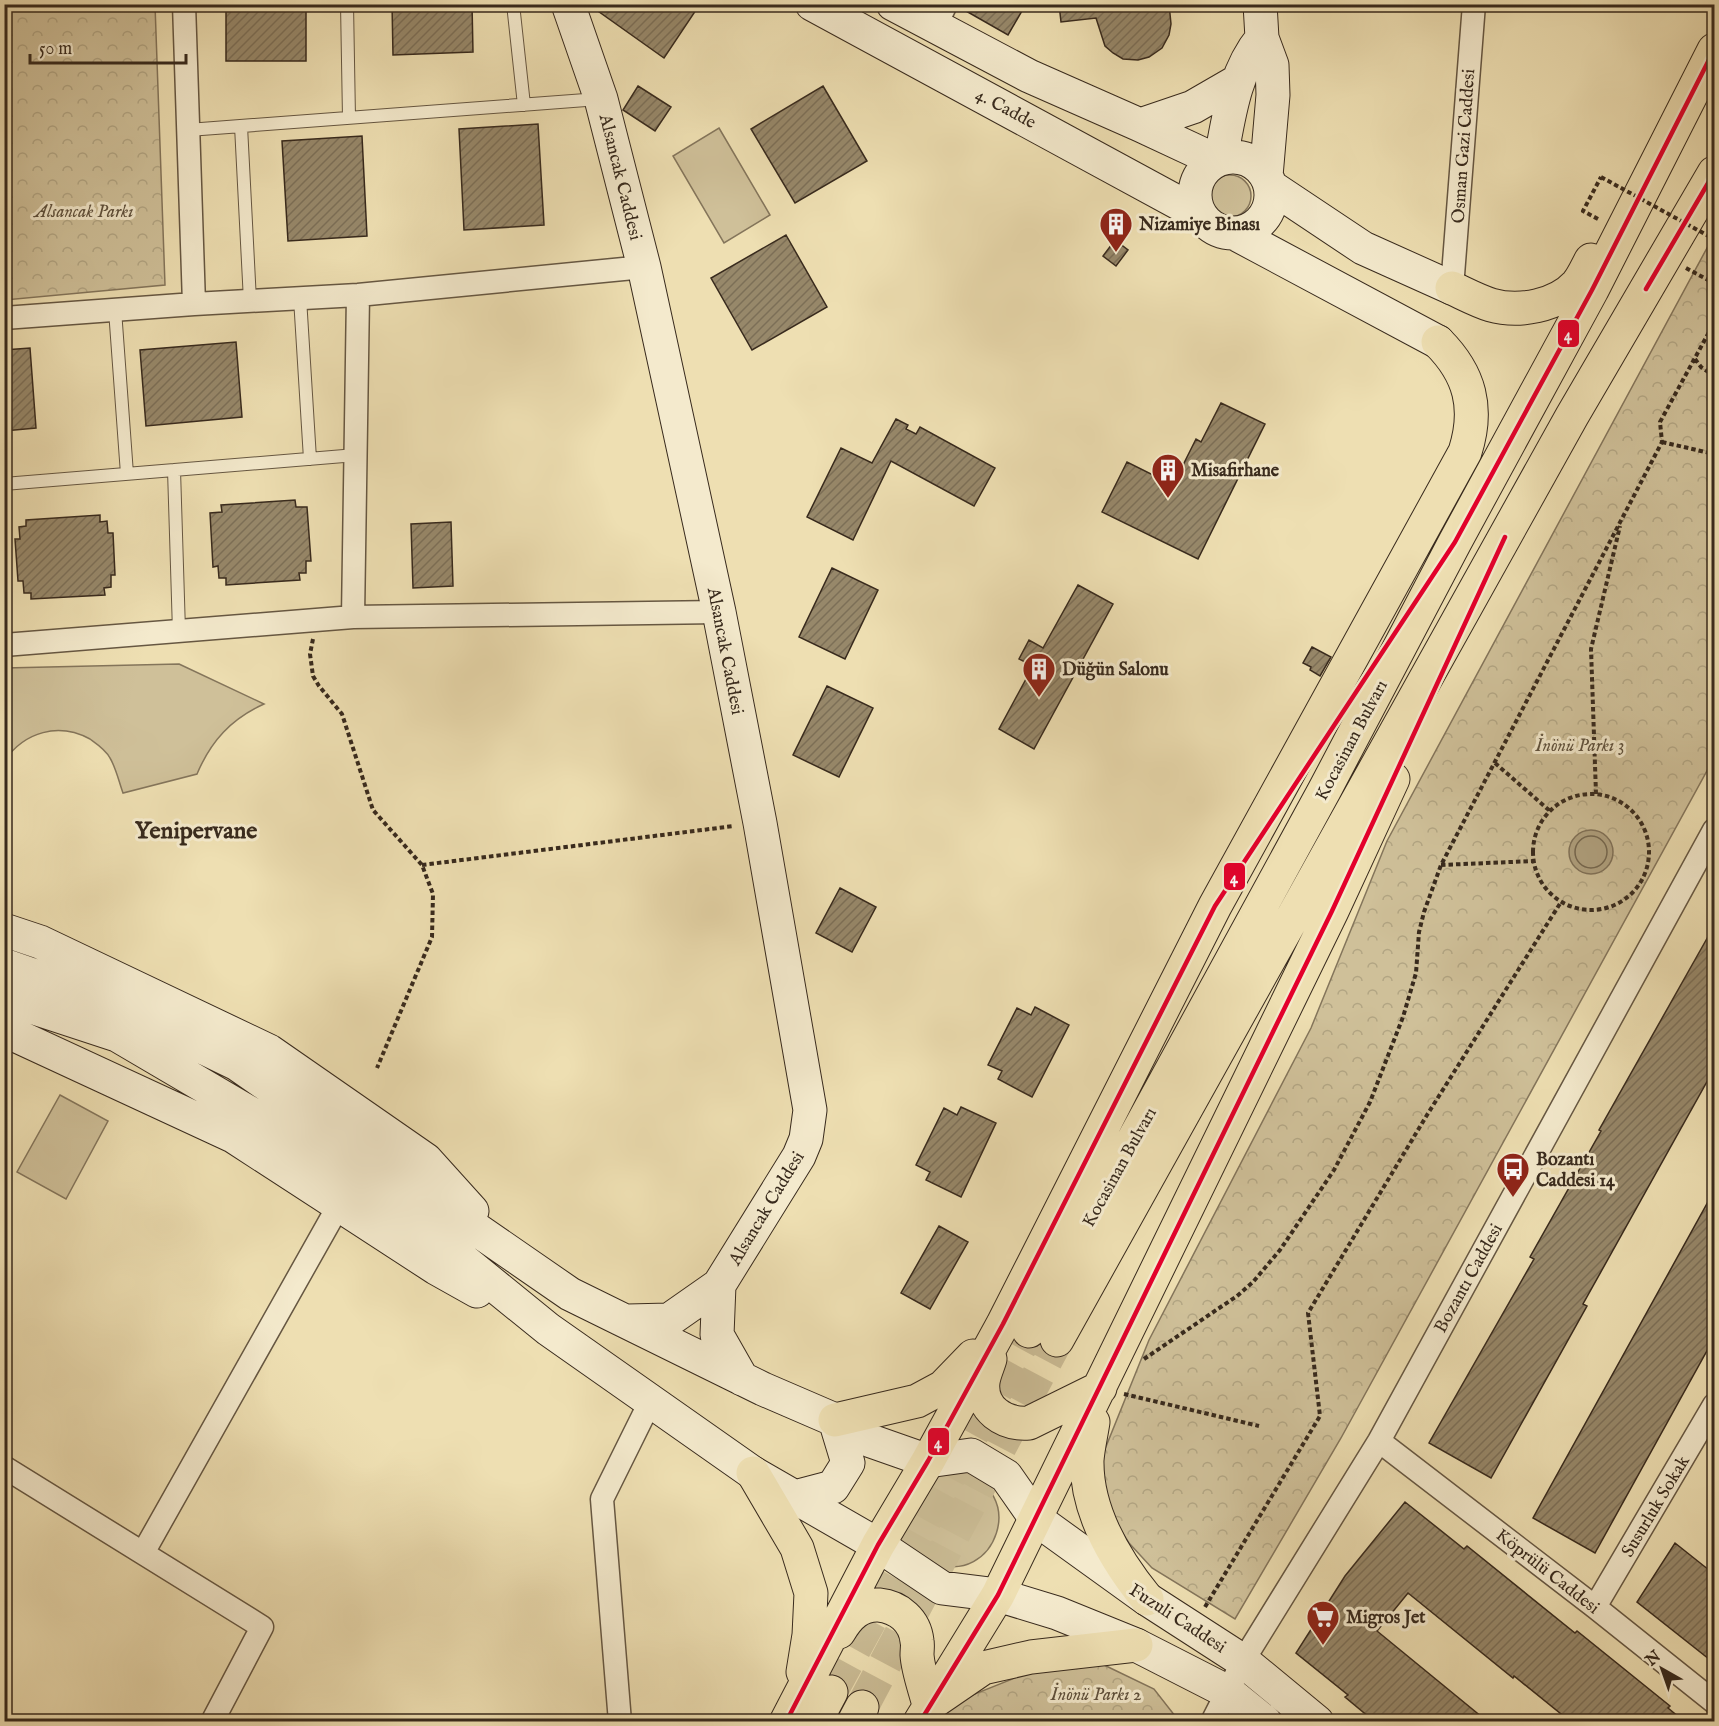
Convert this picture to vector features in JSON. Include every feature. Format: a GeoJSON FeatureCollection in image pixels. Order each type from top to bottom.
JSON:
{"type":"FeatureCollection","features":[{"type":"Feature","properties":{"kind":"highway"},"geometry":{"type":"LineString","coordinates":[[1452,288],[1490,304],[1505,308],[1521,308],[1551,301],[1578,283],[1713,53]]}},
{"type":"Feature","properties":{"kind":"highway","name":"Kocasinan Bulvarı"},"geometry":{"type":"LineString","coordinates":[[1030,1332],[1319,801],[1455,542],[1592,290],[1713,53]]}},
{"type":"Feature","properties":{"kind":"highway","name":"Kocasinan Bulvarı"},"geometry":{"type":"LineString","coordinates":[[1030,1332],[1502,543],[1578,406],[1714,173]]}},
{"type":"Feature","properties":{"kind":"highway"},"geometry":{"type":"LineString","coordinates":[[800,1714],[878,1545],[928,1461],[1030,1332],[1215,906],[1465,452],[1472,422],[1469,391],[1457,364],[1438,342]]}},
{"type":"Feature","properties":{"kind":"highway"},"geometry":{"type":"LineString","coordinates":[[1215,906],[1455,542]]}},
{"type":"Feature","properties":{"kind":"highway"},"geometry":{"type":"LineString","coordinates":[[925,1713],[998,1595],[1036,1519],[1332,911],[1502,543]]}},
{"type":"Feature","properties":{"kind":"highway"},"geometry":{"type":"LineString","coordinates":[[1030,1332],[983,1383],[987,1402],[999,1417],[1019,1424],[1029,1423],[1100,1388]]}},
{"type":"Feature","properties":{"kind":"highway"},"geometry":{"type":"LineString","coordinates":[[835,1420],[917,1401],[1030,1332]]}},
{"type":"Feature","properties":{"kind":"highway"},"geometry":{"type":"LineString","coordinates":[[1100,1388],[1087,1458],[1090,1487],[1101,1524],[1110,1544],[1127,1573],[1148,1599]]}},
{"type":"Feature","properties":{"kind":"highway"},"geometry":{"type":"LineString","coordinates":[[753,1473],[796,1548],[811,1593],[809,1635],[800,1714]]}},
{"type":"Feature","properties":{"kind":"highway"},"geometry":{"type":"LineString","coordinates":[[800,1714],[847,1618],[865,1607],[875,1605],[895,1609],[904,1615],[916,1633],[925,1713]]}},
{"type":"Feature","properties":{"kind":"highway"},"geometry":{"type":"LineString","coordinates":[[925,1713],[983,1668],[1031,1657],[1136,1645]]}},
{"type":"Feature","properties":{"kind":"highway"},"geometry":{"type":"LineString","coordinates":[[800,1714],[831,1692]]}},
{"type":"Feature","properties":{"kind":"street"},"geometry":{"type":"LineString","coordinates":[[184,4],[194,304]]}},
{"type":"Feature","properties":{"kind":"street","name":"Alsancak Caddesi"},"geometry":{"type":"LineString","coordinates":[[568,4],[601,99],[644,267],[719,612],[808,1091],[809,1123],[799,1156],[719,1285],[669,1320],[625,1321]]}},
{"type":"Feature","properties":{"kind":"street","name":"4. Cadde"},"geometry":{"type":"LineString","coordinates":[[812,4],[1199,214]]}},
{"type":"Feature","properties":{"kind":"street"},"geometry":{"type":"LineString","coordinates":[[893,4],[940,16],[1029,76],[1140,125],[1218,159],[1242,158],[1252,161],[1268,181],[1363,248],[1452,288]]}},
{"type":"Feature","properties":{"kind":"street"},"geometry":{"type":"LineString","coordinates":[[1236,234],[1256,226],[1264,218],[1271,197],[1268,181],[1272,65],[1262,38],[1260,4]]}},
{"type":"Feature","properties":{"kind":"street","name":"Osman Gazi Caddesi"},"geometry":{"type":"LineString","coordinates":[[1452,288],[1474,4]]}},
{"type":"Feature","properties":{"kind":"street"},"geometry":{"type":"LineString","coordinates":[[1262,38],[1248,54],[1238,81],[1218,159],[1200,174],[1196,184],[1194,194],[1199,214],[1212,228],[1220,232],[1236,234],[1438,342]]}},
{"type":"Feature","properties":{"kind":"street"},"geometry":{"type":"LineString","coordinates":[[1140,125],[1192,107],[1238,81]]}},
{"type":"Feature","properties":{"kind":"street"},"geometry":{"type":"LineString","coordinates":[[4,318],[358,295],[644,267]]}},
{"type":"Feature","properties":{"kind":"street"},"geometry":{"type":"LineString","coordinates":[[353,617],[358,295]]}},
{"type":"Feature","properties":{"kind":"street"},"geometry":{"type":"LineString","coordinates":[[4,645],[353,617],[719,612]]}},
{"type":"Feature","properties":{"kind":"street","name":"Bozantı Caddesi"},"geometry":{"type":"LineString","coordinates":[[1212,1722],[1244,1661],[1379,1441],[1714,830]]}},
{"type":"Feature","properties":{"kind":"street"},"geometry":{"type":"LineString","coordinates":[[4,930],[40,942],[269,1051],[426,1160],[509,1252]]}},
{"type":"Feature","properties":{"kind":"street"},"geometry":{"type":"LineString","coordinates":[[4,966],[105,1000],[237,1064],[570,1294],[742,1378],[835,1420],[871,1442],[928,1461],[971,1455],[1006,1476],[1036,1519]]}},
{"type":"Feature","properties":{"kind":"street"},"geometry":{"type":"LineString","coordinates":[[4,998],[117,1035],[277,1129],[431,1234],[548,1329],[753,1473],[878,1545],[942,1588],[998,1595]]}},
{"type":"Feature","properties":{"kind":"street"},"geometry":{"type":"LineString","coordinates":[[4,1030],[233,1136],[436,1268],[548,1329]]}},
{"type":"Feature","properties":{"kind":"street"},"geometry":{"type":"LineString","coordinates":[[143,1553],[339,1205]]}},
{"type":"Feature","properties":{"kind":"street","name":"Alsancak Caddesi"},"geometry":{"type":"LineString","coordinates":[[719,1285],[717,1335],[742,1378]]}},
{"type":"Feature","properties":{"kind":"street"},"geometry":{"type":"LineString","coordinates":[[620,1722],[602,1498],[650,1402]]}},
{"type":"Feature","properties":{"kind":"street","name":"Susurluk Sokak"},"geometry":{"type":"LineString","coordinates":[[1595,1607],[1714,1405]]}},
{"type":"Feature","properties":{"kind":"street"},"geometry":{"type":"LineString","coordinates":[[795,1497],[832,1487],[848,1462],[835,1420]]}},
{"type":"Feature","properties":{"kind":"street","name":"Köprülü Caddesi"},"geometry":{"type":"LineString","coordinates":[[1379,1441],[1595,1607],[1714,1702]]}},
{"type":"Feature","properties":{"kind":"street"},"geometry":{"type":"LineString","coordinates":[[4,1467],[262,1627],[213,1722]]}},
{"type":"Feature","properties":{"kind":"street","name":"Fuzuli Caddesi"},"geometry":{"type":"LineString","coordinates":[[1036,1519],[1148,1599],[1244,1661],[1317,1722]]}},
{"type":"Feature","properties":{"kind":"street","name":"Fuzuli Caddesi"},"geometry":{"type":"LineString","coordinates":[[998,1595],[1057,1613],[1136,1645],[1228,1692],[1265,1722]]}},
{"type":"Feature","properties":{"kind":"lane"},"geometry":{"type":"LineString","coordinates":[[347,4],[349,118]]}},
{"type":"Feature","properties":{"kind":"lane"},"geometry":{"type":"LineString","coordinates":[[513,4],[524,105]]}},
{"type":"Feature","properties":{"kind":"lane"},"geometry":{"type":"LineString","coordinates":[[188,130],[601,99]]}},
{"type":"Feature","properties":{"kind":"lane"},"geometry":{"type":"LineString","coordinates":[[241,126],[250,301]]}},
{"type":"Feature","properties":{"kind":"lane"},"geometry":{"type":"LineString","coordinates":[[300,298],[310,459]]}},
{"type":"Feature","properties":{"kind":"lane"},"geometry":{"type":"LineString","coordinates":[[115,310],[127,474]]}},
{"type":"Feature","properties":{"kind":"lane"},"geometry":{"type":"LineString","coordinates":[[4,484],[356,455]]}},
{"type":"Feature","properties":{"kind":"lane"},"geometry":{"type":"LineString","coordinates":[[174,470],[179,631]]}},
{"type":"Feature","properties":{"kind":"path"},"geometry":{"type":"LineString","coordinates":[[1583,211],[1601,177],[1714,239]]}},
{"type":"Feature","properties":{"kind":"path"},"geometry":{"type":"LineString","coordinates":[[1708,279],[1714,267]]}},
{"type":"Feature","properties":{"kind":"path"},"geometry":{"type":"LineString","coordinates":[[1140,1362],[1237,1296],[1253,1282],[1280,1250],[1334,1170],[1370,1102],[1396,1039],[1416,973],[1419,932],[1424,912],[1442,865],[1662,442],[1660,422],[1714,323]]}},
{"type":"Feature","properties":{"kind":"path"},"geometry":{"type":"LineString","coordinates":[[1695,359],[1714,376]]}},
{"type":"Feature","properties":{"kind":"path"},"geometry":{"type":"LineString","coordinates":[[1662,442],[1714,454]]}},
{"type":"Feature","properties":{"kind":"path"},"geometry":{"type":"LineString","coordinates":[[1596,794],[1591,649],[1622,520]]}},
{"type":"Feature","properties":{"kind":"path"},"geometry":{"type":"LineString","coordinates":[[312,644],[310,665],[313,676],[342,714],[373,810],[422,865],[433,894],[432,937],[377,1068]]}},
{"type":"Feature","properties":{"kind":"path"},"geometry":{"type":"LineString","coordinates":[[1496,763],[1550,811]]}},
{"type":"Feature","properties":{"kind":"path"},"geometry":{"type":"LineString","coordinates":[[1596,794],[1616,800],[1626,806],[1641,823],[1648,843],[1645,870],[1628,896],[1609,906],[1584,909],[1562,902],[1547,890],[1534,861],[1533,848],[1536,834],[1550,811],[1562,801],[1596,794]]}},
{"type":"Feature","properties":{"kind":"path"},"geometry":{"type":"LineString","coordinates":[[422,865],[760,823]]}},
{"type":"Feature","properties":{"kind":"path"},"geometry":{"type":"LineString","coordinates":[[1442,865],[1534,861]]}},
{"type":"Feature","properties":{"kind":"path"},"geometry":{"type":"LineString","coordinates":[[1192,1628],[1320,1416],[1308,1313],[1427,1115],[1562,902]]}},
{"type":"Feature","properties":{"kind":"path"},"geometry":{"type":"LineString","coordinates":[[1100,1388],[1259,1426]]}},
{"type":"Feature","properties":{"kind":"green space","name":"Alsancak Parkı"},"geometry":{"type":"Polygon","coordinates":[[[5,4],[155,5],[165,285],[5,300],[5,4]]]}},
{"type":"Feature","properties":{"kind":"green space"},"geometry":{"type":"Polygon","coordinates":[[[719,128],[770,215],[724,243],[673,156],[719,128]]]}},
{"type":"Feature","properties":{"kind":"green space"},"geometry":{"type":"Polygon","coordinates":[[[1230,175],[1245,181],[1251,196],[1245,211],[1230,217],[1215,211],[1209,196],[1215,181],[1230,175]]]}},
{"type":"Feature","properties":{"kind":"green space","name":"İnönü Parkı 3"},"geometry":{"type":"Polygon","coordinates":[[[1714,235],[1714,758],[1341,1438],[1235,1619],[1152,1568],[1129,1543],[1120,1529],[1104,1490],[1103,1454],[1149,1340],[1311,1028],[1387,841],[1714,235]]]}},
{"type":"Feature","properties":{"kind":"green space"},"geometry":{"type":"Polygon","coordinates":[[[179,664],[264,704],[252,710],[223,732],[209,751],[197,774],[123,793],[114,766],[106,752],[90,739],[66,731],[54,731],[32,737],[13,750],[5,760],[5,668],[179,664]]]}},
{"type":"Feature","properties":{"kind":"green space"},"geometry":{"type":"Polygon","coordinates":[[[60,1095],[108,1121],[66,1199],[17,1172],[60,1095]]]}},
{"type":"Feature","properties":{"kind":"green space"},"geometry":{"type":"Polygon","coordinates":[[[957,1472],[980,1482],[994,1497],[999,1515],[996,1533],[988,1550],[973,1562],[955,1567],[933,1562],[923,1556],[912,1543],[906,1526],[936,1476],[957,1472]]]}},
{"type":"Feature","properties":{"kind":"green space","name":"İnönü Parkı 2"},"geometry":{"type":"Polygon","coordinates":[[[1102,1664],[1154,1689],[1179,1721],[935,1722],[947,1705],[1030,1672],[1102,1664]]]}},
{"type":"Feature","properties":{"kind":"water"},"geometry":{"type":"Polygon","coordinates":[[[1591,830],[1606,837],[1613,852],[1606,867],[1591,874],[1576,867],[1569,852],[1576,837],[1591,830]]]}},
{"type":"Feature","properties":{"kind":"building"},"geometry":{"type":"Polygon","coordinates":[[[226,4],[306,4],[306,61],[226,61],[226,4]]]}},
{"type":"Feature","properties":{"kind":"building"},"geometry":{"type":"Polygon","coordinates":[[[392,4],[472,4],[473,52],[393,55],[392,4]]]}},
{"type":"Feature","properties":{"kind":"building"},"geometry":{"type":"Polygon","coordinates":[[[588,4],[700,4],[664,58],[588,4]]]}},
{"type":"Feature","properties":{"kind":"building"},"geometry":{"type":"Polygon","coordinates":[[[959,4],[1026,4],[1008,35],[959,7],[959,4]]]}},
{"type":"Feature","properties":{"kind":"building"},"geometry":{"type":"Polygon","coordinates":[[[1059,4],[1169,4],[1171,24],[1169,35],[1162,48],[1149,57],[1138,60],[1123,59],[1105,46],[1096,18],[1061,22],[1059,4]]]}},
{"type":"Feature","properties":{"kind":"building"},"geometry":{"type":"Polygon","coordinates":[[[638,86],[671,107],[655,131],[623,110],[638,86]]]}},
{"type":"Feature","properties":{"kind":"building"},"geometry":{"type":"Polygon","coordinates":[[[823,86],[867,161],[795,203],[751,129],[823,86]]]}},
{"type":"Feature","properties":{"kind":"building"},"geometry":{"type":"Polygon","coordinates":[[[538,124],[544,225],[464,230],[459,129],[538,124]]]}},
{"type":"Feature","properties":{"kind":"building"},"geometry":{"type":"Polygon","coordinates":[[[362,136],[367,236],[288,241],[282,141],[362,136]]]}},
{"type":"Feature","properties":{"kind":"building"},"geometry":{"type":"Polygon","coordinates":[[[786,235],[827,307],[752,350],[711,278],[786,235]]]}},
{"type":"Feature","properties":{"kind":"building","name":"Nizamiye Binası"},"geometry":{"type":"Polygon","coordinates":[[[1115,240],[1128,250],[1116,266],[1103,256],[1115,240]]]}},
{"type":"Feature","properties":{"kind":"building"},"geometry":{"type":"Polygon","coordinates":[[[236,342],[242,417],[146,426],[140,350],[236,342]]]}},
{"type":"Feature","properties":{"kind":"building"},"geometry":{"type":"Polygon","coordinates":[[[30,348],[36,428],[4,431],[4,350],[30,348]]]}},
{"type":"Feature","properties":{"kind":"building","name":"Misafirhane"},"geometry":{"type":"Polygon","coordinates":[[[1221,403],[1265,424],[1198,559],[1102,512],[1127,462],[1173,485],[1196,439],[1201,442],[1221,403]]]}},
{"type":"Feature","properties":{"kind":"building"},"geometry":{"type":"Polygon","coordinates":[[[896,419],[908,425],[906,429],[916,434],[920,427],[995,468],[974,506],[891,461],[853,540],[807,517],[841,448],[872,463],[896,419]]]}},
{"type":"Feature","properties":{"kind":"building"},"geometry":{"type":"Polygon","coordinates":[[[295,500],[296,507],[307,507],[311,561],[306,561],[306,573],[299,573],[300,580],[226,585],[226,578],[219,578],[218,566],[213,567],[210,513],[222,512],[221,505],[295,500]]]}},
{"type":"Feature","properties":{"kind":"building"},"geometry":{"type":"Polygon","coordinates":[[[100,515],[100,522],[107,521],[108,533],[113,533],[115,575],[111,575],[111,587],[104,588],[105,595],[31,599],[31,593],[24,593],[23,581],[18,581],[15,539],[20,539],[19,527],[26,526],[26,520],[100,515]]]}},
{"type":"Feature","properties":{"kind":"building"},"geometry":{"type":"Polygon","coordinates":[[[451,522],[453,586],[413,588],[411,524],[451,522]]]}},
{"type":"Feature","properties":{"kind":"building"},"geometry":{"type":"Polygon","coordinates":[[[832,568],[878,590],[845,659],[799,637],[832,568]]]}},
{"type":"Feature","properties":{"kind":"building","name":"Düğün Salonu"},"geometry":{"type":"Polygon","coordinates":[[[1078,585],[1113,604],[1034,749],[999,729],[1033,666],[1019,659],[1029,640],[1043,648],[1078,585]]]}},
{"type":"Feature","properties":{"kind":"building"},"geometry":{"type":"Polygon","coordinates":[[[1312,647],[1331,657],[1320,676],[1303,663],[1312,647]]]}},
{"type":"Feature","properties":{"kind":"building"},"geometry":{"type":"Polygon","coordinates":[[[827,686],[873,708],[839,777],[793,755],[827,686]]]}},
{"type":"Feature","properties":{"kind":"building"},"geometry":{"type":"Polygon","coordinates":[[[840,888],[876,907],[852,952],[816,933],[840,888]]]}},
{"type":"Feature","properties":{"kind":"building"},"geometry":{"type":"Polygon","coordinates":[[[1714,926],[1714,1069],[1583,1304],[1587,1306],[1491,1478],[1429,1443],[1534,1259],[1530,1257],[1714,926]]]}},
{"type":"Feature","properties":{"kind":"building"},"geometry":{"type":"Polygon","coordinates":[[[1035,1007],[1069,1025],[1032,1097],[998,1079],[1002,1071],[988,1065],[1017,1008],[1031,1015],[1035,1007]]]}},
{"type":"Feature","properties":{"kind":"building"},"geometry":{"type":"Polygon","coordinates":[[[961,1107],[996,1123],[961,1197],[926,1180],[930,1172],[916,1165],[944,1108],[957,1115],[961,1107]]]}},
{"type":"Feature","properties":{"kind":"building"},"geometry":{"type":"Polygon","coordinates":[[[1714,1191],[1714,1338],[1595,1553],[1533,1518],[1714,1191]]]}},
{"type":"Feature","properties":{"kind":"building"},"geometry":{"type":"Polygon","coordinates":[[[939,1226],[968,1242],[930,1309],[901,1293],[939,1226]]]}},
{"type":"Feature","properties":{"kind":"building"},"geometry":{"type":"Polygon","coordinates":[[[1405,1502],[1464,1549],[1467,1546],[1575,1633],[1577,1631],[1670,1706],[1668,1708],[1685,1722],[1571,1722],[1408,1593],[1377,1631],[1488,1722],[1375,1722],[1345,1697],[1348,1695],[1296,1653],[1345,1576],[1405,1502]]]}},
{"type":"Feature","properties":{"kind":"building"},"geometry":{"type":"Polygon","coordinates":[[[1675,1543],[1714,1574],[1714,1663],[1637,1602],[1675,1543]]]}},
{"type":"Feature","properties":{"kind":"tunnel"},"geometry":{"type":"LineString","coordinates":[[831,1692],[1029,1331]]}},
{"type":"Feature","properties":{"kind":"tunnel"},"geometry":{"type":"LineString","coordinates":[[862,1707],[1057,1340]]}},
{"type":"Feature","properties":{"kind":"transit line","name":"4"},"geometry":{"type":"LineString","coordinates":[[786,1722],[878,1545],[928,1461],[1003,1324],[1215,906],[1455,542],[1592,290],[1714,50]]}},
{"type":"Feature","properties":{"kind":"transit line","name":"4"},"geometry":{"type":"LineString","coordinates":[[1646,289],[1714,173]]}},
{"type":"Feature","properties":{"kind":"transit line","name":"4"},"geometry":{"type":"LineString","coordinates":[[920,1722],[998,1595],[1332,911],[1505,537]]}},
{"type":"Feature","properties":{"kind":"place","name":"Nizamiye Binası"},"geometry":{"type":"Point","coordinates":[1116,253]}},
{"type":"Feature","properties":{"kind":"place","name":"Misafirhane"},"geometry":{"type":"Point","coordinates":[1168,499]}},
{"type":"Feature","properties":{"kind":"place","name":"Düğün Salonu"},"geometry":{"type":"Point","coordinates":[1039,698]}},
{"type":"Feature","properties":{"kind":"place","name":"Bozantı Caddesi 14"},"geometry":{"type":"Point","coordinates":[1513,1198]}},
{"type":"Feature","properties":{"kind":"place","name":"Migros Jet"},"geometry":{"type":"Point","coordinates":[1323,1646]}},
{"type":"Feature","properties":{"kind":"district","name":"Yenipervane"},"geometry":{"type":"Point","coordinates":[196,830]}}]}
